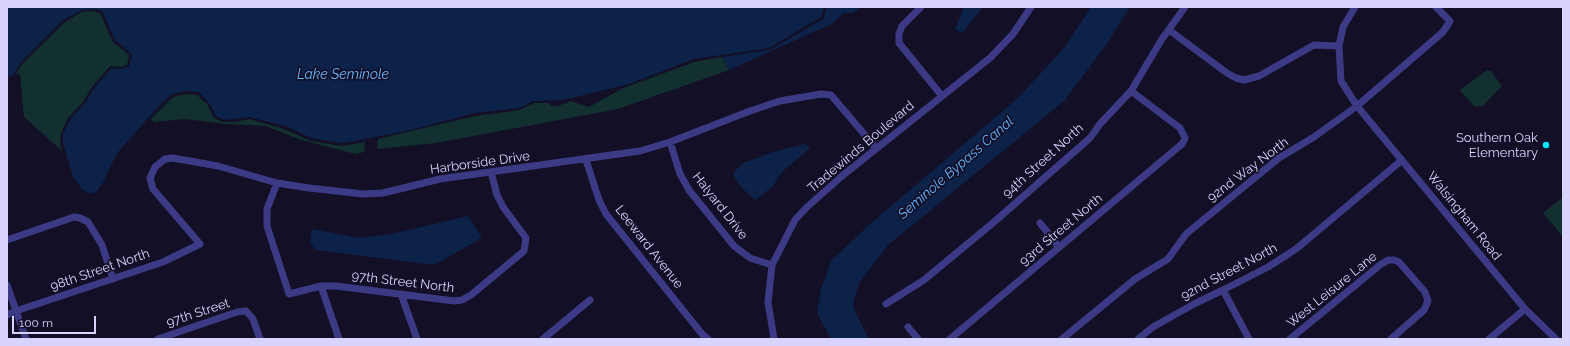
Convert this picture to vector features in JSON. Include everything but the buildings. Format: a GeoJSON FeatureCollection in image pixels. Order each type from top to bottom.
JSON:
{"type":"FeatureCollection","features":[{"type":"Feature","properties":{"kind":"street"},"geometry":{"type":"LineString","coordinates":[[921,7],[902,26],[899,34],[899,42],[942,96]]}},
{"type":"Feature","properties":{"kind":"street","name":"Tradewinds Boulevard"},"geometry":{"type":"LineString","coordinates":[[774,339],[768,302],[772,265],[788,233],[801,213],[842,176],[1000,48],[1014,34],[1031,7]]}},
{"type":"Feature","properties":{"kind":"street","name":"94th Street North"},"geometry":{"type":"LineString","coordinates":[[886,304],[924,280],[994,222],[1090,138],[1100,124],[1131,90],[1185,7]]}},
{"type":"Feature","properties":{"kind":"street","name":"Walsingham Road"},"geometry":{"type":"LineString","coordinates":[[1355,7],[1343,27],[1339,46],[1341,81],[1357,106],[1525,309],[1556,339]]}},
{"type":"Feature","properties":{"kind":"street","name":"92nd Way North"},"geometry":{"type":"LineString","coordinates":[[1062,339],[1135,279],[1168,259],[1186,234],[1279,158],[1314,137],[1357,106],[1443,32],[1450,21],[1436,7]]}},
{"type":"Feature","properties":{"kind":"street"},"geometry":{"type":"LineString","coordinates":[[1169,30],[1227,73],[1244,80],[1259,76],[1314,45],[1339,46]]}},
{"type":"Feature","properties":{"kind":"street","name":"93rd Street North"},"geometry":{"type":"LineString","coordinates":[[950,339],[1182,144],[1185,138],[1180,128],[1131,90]]}},
{"type":"Feature","properties":{"kind":"street","name":"Harborside Drive"},"geometry":{"type":"LineString","coordinates":[[200,244],[153,189],[150,178],[155,167],[165,159],[174,158],[218,166],[277,183],[363,194],[383,193],[440,179],[586,160],[640,151],[670,142],[780,101],[827,94],[831,95],[876,148]]}},
{"type":"Feature","properties":{"kind":"street","name":"Halyard Drive"},"geometry":{"type":"LineString","coordinates":[[670,142],[680,174],[689,190],[734,246],[750,258],[772,265]]}},
{"type":"Feature","properties":{"kind":"street","name":"Leeward Avenue"},"geometry":{"type":"LineString","coordinates":[[586,160],[599,200],[606,214],[702,334],[708,339]]}},
{"type":"Feature","properties":{"kind":"street","name":"92nd Street North"},"geometry":{"type":"LineString","coordinates":[[1138,339],[1153,327],[1194,304],[1268,267],[1296,249],[1402,160]]}},
{"type":"Feature","properties":{"kind":"street","name":"97th Street North"},"geometry":{"type":"LineString","coordinates":[[277,183],[268,208],[267,226],[289,294],[321,286],[336,286],[454,301],[462,300],[471,295],[524,251],[526,238],[497,195],[491,172]]}},
{"type":"Feature","properties":{"kind":"street"},"geometry":{"type":"LineString","coordinates":[[7,240],[74,217],[80,218],[88,222],[102,245],[113,279]]}},
{"type":"Feature","properties":{"kind":"street"},"geometry":{"type":"LineString","coordinates":[[1040,222],[1059,247]]}},
{"type":"Feature","properties":{"kind":"street","name":"98th Street North"},"geometry":{"type":"LineString","coordinates":[[7,315],[163,262],[200,244]]}},
{"type":"Feature","properties":{"kind":"street","name":"West Leisure Lane"},"geometry":{"type":"LineString","coordinates":[[1290,339],[1380,265],[1388,260],[1394,260],[1399,262],[1425,292],[1428,301],[1424,310],[1391,339]]}},
{"type":"Feature","properties":{"kind":"street"},"geometry":{"type":"LineString","coordinates":[[7,285],[26,339]]}},
{"type":"Feature","properties":{"kind":"street"},"geometry":{"type":"LineString","coordinates":[[321,286],[339,339]]}},
{"type":"Feature","properties":{"kind":"street"},"geometry":{"type":"LineString","coordinates":[[1223,290],[1249,339]]}},
{"type":"Feature","properties":{"kind":"street"},"geometry":{"type":"LineString","coordinates":[[401,294],[417,339]]}},
{"type":"Feature","properties":{"kind":"street"},"geometry":{"type":"LineString","coordinates":[[543,339],[590,300]]}},
{"type":"Feature","properties":{"kind":"street"},"geometry":{"type":"LineString","coordinates":[[1489,339],[1525,309]]}},
{"type":"Feature","properties":{"kind":"street","name":"97th Street"},"geometry":{"type":"LineString","coordinates":[[158,339],[237,312],[246,311],[253,318],[260,339]]}},
{"type":"Feature","properties":{"kind":"street"},"geometry":{"type":"LineString","coordinates":[[908,327],[918,339]]}},
{"type":"Feature","properties":{"kind":"street"},"geometry":{"type":"LineString","coordinates":[[180,332],[182,339]]}},
{"type":"Feature","properties":{"kind":"green space"},"geometry":{"type":"Polygon","coordinates":[[[93,11],[100,13],[113,42],[129,55],[127,65],[121,67],[110,66],[92,87],[83,102],[67,119],[61,134],[60,143],[62,151],[24,117],[20,74],[15,75],[24,62],[65,22],[82,12],[93,11]]]}},
{"type":"Feature","properties":{"kind":"green space"},"geometry":{"type":"Polygon","coordinates":[[[722,57],[729,70],[618,109],[436,143],[377,149],[378,139],[475,116],[520,110],[534,103],[548,103],[552,106],[558,106],[571,101],[589,107],[621,89],[694,62],[722,57]]]}},
{"type":"Feature","properties":{"kind":"green space"},"geometry":{"type":"Polygon","coordinates":[[[1487,70],[1491,71],[1502,86],[1483,106],[1474,106],[1460,90],[1487,70]]]}},
{"type":"Feature","properties":{"kind":"green space"},"geometry":{"type":"Polygon","coordinates":[[[185,94],[197,95],[207,104],[213,117],[222,122],[236,122],[249,119],[284,129],[311,141],[342,146],[365,142],[364,152],[355,154],[298,139],[266,126],[225,124],[185,119],[154,122],[151,119],[173,97],[185,94]]]}},
{"type":"Feature","properties":{"kind":"green space"},"geometry":{"type":"Polygon","coordinates":[[[1563,197],[1563,237],[1543,213],[1563,197]]]}},
{"type":"Feature","properties":{"kind":"water","name":"Lake Seminole"},"geometry":{"type":"Polygon","coordinates":[[[7,7],[824,7],[821,17],[769,48],[694,59],[629,84],[563,100],[533,101],[520,108],[475,113],[407,131],[343,143],[311,138],[286,126],[249,117],[224,120],[216,116],[209,103],[199,92],[185,91],[172,94],[159,106],[118,152],[104,181],[96,192],[90,194],[82,189],[73,177],[63,143],[63,134],[69,121],[85,103],[94,88],[112,68],[120,69],[129,67],[132,54],[115,40],[102,11],[94,9],[82,10],[63,20],[22,61],[12,76],[7,77],[7,7]]]}},
{"type":"Feature","properties":{"kind":"water"},"geometry":{"type":"Polygon","coordinates":[[[827,7],[861,7],[853,13],[844,13],[832,24],[729,70],[722,57],[770,50],[823,19],[827,7]]]}},
{"type":"Feature","properties":{"kind":"water"},"geometry":{"type":"Polygon","coordinates":[[[964,7],[983,7],[962,33],[955,29],[964,7]]]}},
{"type":"Feature","properties":{"kind":"water","name":"Seminole Bypass Canal"},"geometry":{"type":"Polygon","coordinates":[[[1091,7],[1130,7],[1106,45],[1064,101],[888,245],[859,283],[853,305],[869,339],[831,339],[817,313],[821,289],[831,261],[870,224],[1018,98],[1064,48],[1091,7]]]}},
{"type":"Feature","properties":{"kind":"water"},"geometry":{"type":"Polygon","coordinates":[[[805,144],[810,148],[782,172],[772,187],[755,200],[741,187],[734,177],[734,172],[743,163],[773,152],[805,144]]]}},
{"type":"Feature","properties":{"kind":"water"},"geometry":{"type":"Polygon","coordinates":[[[468,216],[482,238],[434,265],[316,250],[310,243],[312,229],[359,238],[391,234],[468,216]]]}},
{"type":"Feature","properties":{"kind":"place","name":"Southern Oak Elementary"},"geometry":{"type":"Point","coordinates":[1546,145]}}]}
